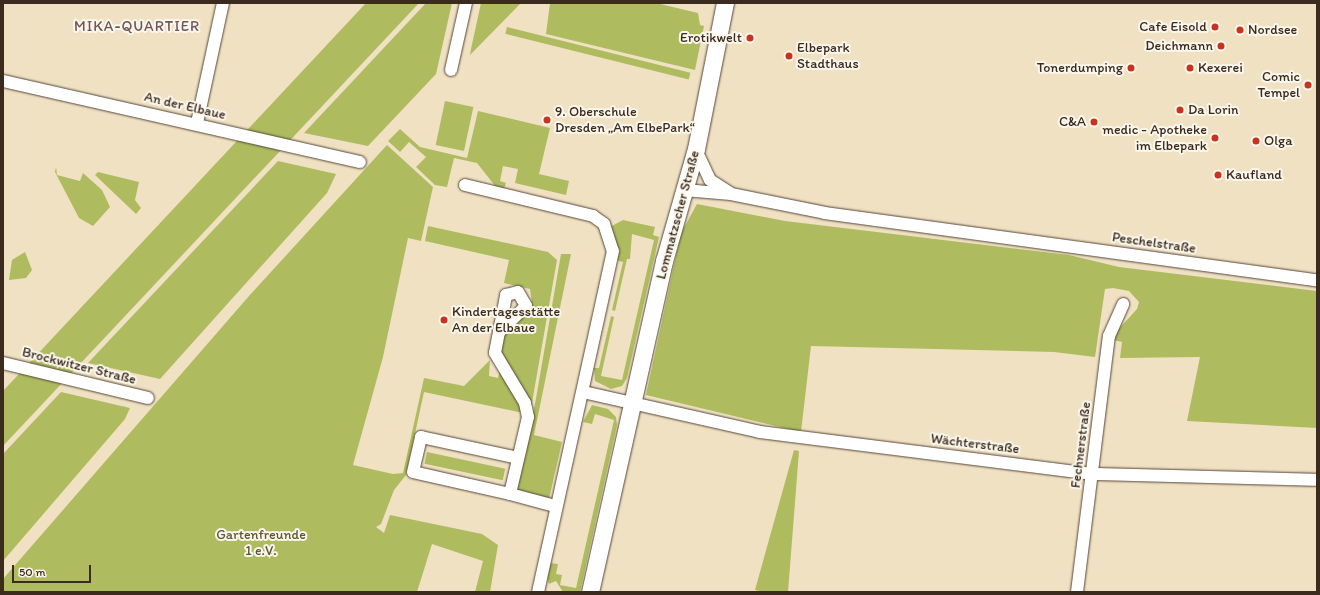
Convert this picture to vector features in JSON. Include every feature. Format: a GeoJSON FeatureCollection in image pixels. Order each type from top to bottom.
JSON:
{"type":"FeatureCollection","features":[{"type":"Feature","properties":{"kind":"main road","name":"Lommatzscher Straße"},"geometry":{"type":"LineString","coordinates":[[590,592],[672,228],[696,149],[725,3]]}},
{"type":"Feature","properties":{"kind":"street"},"geometry":{"type":"LineString","coordinates":[[197,124],[223,3]]}},
{"type":"Feature","properties":{"kind":"street"},"geometry":{"type":"LineString","coordinates":[[451,70],[466,3]]}},
{"type":"Feature","properties":{"kind":"street","name":"An der Elbaue"},"geometry":{"type":"LineString","coordinates":[[3,81],[360,162]]}},
{"type":"Feature","properties":{"kind":"street"},"geometry":{"type":"LineString","coordinates":[[696,149],[710,180],[731,194]]}},
{"type":"Feature","properties":{"kind":"street"},"geometry":{"type":"LineString","coordinates":[[465,185],[593,216],[604,224],[613,251],[583,392],[555,506],[538,592]]}},
{"type":"Feature","properties":{"kind":"street","name":"Peschelstraße"},"geometry":{"type":"LineString","coordinates":[[684,190],[731,194],[825,213],[1317,280]]}},
{"type":"Feature","properties":{"kind":"street","name":"Fechnerstraße"},"geometry":{"type":"LineString","coordinates":[[1077,592],[1093,474],[1108,336],[1123,304]]}},
{"type":"Feature","properties":{"kind":"street"},"geometry":{"type":"LineString","coordinates":[[499,332],[495,353],[526,403],[528,416],[510,494]]}},
{"type":"Feature","properties":{"kind":"street","name":"Brockwitzer Straße"},"geometry":{"type":"LineString","coordinates":[[3,363],[148,398]]}},
{"type":"Feature","properties":{"kind":"street"},"geometry":{"type":"LineString","coordinates":[[583,392],[632,404]]}},
{"type":"Feature","properties":{"kind":"street","name":"Wächterstraße"},"geometry":{"type":"LineString","coordinates":[[632,404],[760,432],[1093,474],[1317,480]]}},
{"type":"Feature","properties":{"kind":"street"},"geometry":{"type":"LineString","coordinates":[[518,458],[421,437],[414,472],[555,506]]}},
{"type":"Feature","properties":{"kind":"green space"},"geometry":{"type":"Polygon","coordinates":[[[366,3],[419,3],[3,446],[3,391],[366,3]]]}},
{"type":"Feature","properties":{"kind":"green space"},"geometry":{"type":"Polygon","coordinates":[[[426,3],[452,3],[436,74],[368,146],[304,133],[426,3]]]}},
{"type":"Feature","properties":{"kind":"green space"},"geometry":{"type":"Polygon","coordinates":[[[481,3],[521,3],[470,55],[471,49],[481,3]]]}},
{"type":"Feature","properties":{"kind":"green space"},"geometry":{"type":"Polygon","coordinates":[[[550,3],[656,3],[698,13],[700,25],[704,26],[695,70],[546,34],[550,3]]]}},
{"type":"Feature","properties":{"kind":"green space"},"geometry":{"type":"Polygon","coordinates":[[[507,27],[690,73],[689,80],[505,34],[507,27]]]}},
{"type":"Feature","properties":{"kind":"green space"},"geometry":{"type":"Polygon","coordinates":[[[445,101],[473,107],[464,151],[436,145],[445,101]]]}},
{"type":"Feature","properties":{"kind":"green space"},"geometry":{"type":"Polygon","coordinates":[[[478,111],[550,128],[539,174],[569,181],[566,195],[515,183],[518,169],[503,166],[500,181],[506,183],[504,189],[496,187],[477,163],[454,158],[447,187],[435,185],[416,167],[426,157],[409,142],[400,152],[388,141],[400,129],[420,147],[467,158],[478,111]]]}},
{"type":"Feature","properties":{"kind":"green space","name":"Gartenfreunde 1 e.V."},"geometry":{"type":"Polygon","coordinates":[[[387,145],[433,187],[421,241],[408,238],[383,357],[353,465],[393,474],[403,473],[424,378],[464,386],[490,360],[489,376],[498,378],[500,370],[514,389],[523,413],[424,392],[406,475],[394,490],[381,524],[376,527],[384,533],[390,515],[482,534],[498,545],[490,592],[475,592],[483,561],[432,544],[417,592],[3,592],[3,579],[249,296],[387,145]]]}},
{"type":"Feature","properties":{"kind":"green space"},"geometry":{"type":"Polygon","coordinates":[[[278,161],[336,174],[327,193],[160,379],[88,363],[278,161]]]}},
{"type":"Feature","properties":{"kind":"green space"},"geometry":{"type":"Polygon","coordinates":[[[56,167],[57,175],[80,181],[83,173],[102,190],[110,207],[93,226],[79,218],[55,172],[56,167]]]}},
{"type":"Feature","properties":{"kind":"green space"},"geometry":{"type":"Polygon","coordinates":[[[98,172],[139,182],[135,200],[141,208],[136,214],[95,175],[98,172]]]}},
{"type":"Feature","properties":{"kind":"green space"},"geometry":{"type":"Polygon","coordinates":[[[697,204],[785,221],[1069,255],[1119,267],[1317,291],[1317,428],[1187,421],[1200,357],[1120,358],[1122,342],[1114,340],[1115,333],[1137,309],[1139,302],[1129,291],[1113,288],[1105,289],[1095,357],[1054,352],[811,346],[801,432],[646,395],[681,233],[697,204]]]}},
{"type":"Feature","properties":{"kind":"green space"},"geometry":{"type":"Polygon","coordinates":[[[623,220],[655,227],[653,235],[659,237],[627,378],[622,386],[611,389],[595,381],[594,368],[599,368],[611,316],[614,317],[601,376],[622,380],[654,240],[632,234],[630,259],[627,259],[615,311],[612,310],[623,262],[616,260],[615,240],[610,227],[623,220]]]}},
{"type":"Feature","properties":{"kind":"green space"},"geometry":{"type":"Polygon","coordinates":[[[428,226],[548,252],[557,260],[530,414],[501,350],[505,330],[532,304],[530,289],[504,283],[509,260],[425,241],[428,226]]]}},
{"type":"Feature","properties":{"kind":"green space"},"geometry":{"type":"Polygon","coordinates":[[[25,252],[32,270],[26,278],[9,280],[12,260],[25,252]]]}},
{"type":"Feature","properties":{"kind":"green space"},"geometry":{"type":"Polygon","coordinates":[[[561,254],[571,254],[534,435],[562,442],[549,499],[518,492],[515,486],[535,404],[561,254]]]}},
{"type":"Feature","properties":{"kind":"green space"},"geometry":{"type":"Polygon","coordinates":[[[61,392],[130,408],[125,419],[3,561],[3,454],[61,392]]]}},
{"type":"Feature","properties":{"kind":"green space"},"geometry":{"type":"Polygon","coordinates":[[[592,405],[608,409],[616,417],[617,425],[580,592],[563,592],[556,581],[549,584],[546,575],[550,563],[558,564],[556,574],[562,575],[560,585],[576,588],[614,420],[595,414],[592,424],[583,422],[592,405]]]}},
{"type":"Feature","properties":{"kind":"green space"},"geometry":{"type":"Polygon","coordinates":[[[794,450],[799,451],[788,592],[764,592],[755,590],[794,450]]]}},
{"type":"Feature","properties":{"kind":"green space"},"geometry":{"type":"Polygon","coordinates":[[[427,452],[505,469],[503,480],[425,464],[427,452]]]}},
{"type":"Feature","properties":{"kind":"place","name":"Cafe Eisold"},"geometry":{"type":"Point","coordinates":[1215,27]}},
{"type":"Feature","properties":{"kind":"place","name":"Nordsee"},"geometry":{"type":"Point","coordinates":[1240,30]}},
{"type":"Feature","properties":{"kind":"place","name":"Erotikwelt"},"geometry":{"type":"Point","coordinates":[750,38]}},
{"type":"Feature","properties":{"kind":"place","name":"Deichmann"},"geometry":{"type":"Point","coordinates":[1221,46]}},
{"type":"Feature","properties":{"kind":"place","name":"Elbepark Stadthaus"},"geometry":{"type":"Point","coordinates":[789,56]}},
{"type":"Feature","properties":{"kind":"place","name":"Tonerdumping"},"geometry":{"type":"Point","coordinates":[1131,68]}},
{"type":"Feature","properties":{"kind":"place","name":"Kexerei"},"geometry":{"type":"Point","coordinates":[1190,68]}},
{"type":"Feature","properties":{"kind":"place","name":"Comic Tempel"},"geometry":{"type":"Point","coordinates":[1308,85]}},
{"type":"Feature","properties":{"kind":"place","name":"Da Lorin"},"geometry":{"type":"Point","coordinates":[1180,110]}},
{"type":"Feature","properties":{"kind":"place","name":"9. Oberschule Dresden „Am ElbePark“"},"geometry":{"type":"Point","coordinates":[547,120]}},
{"type":"Feature","properties":{"kind":"place","name":"C&A"},"geometry":{"type":"Point","coordinates":[1094,122]}},
{"type":"Feature","properties":{"kind":"place","name":"medic - Apotheke im Elbepark"},"geometry":{"type":"Point","coordinates":[1215,138]}},
{"type":"Feature","properties":{"kind":"place","name":"Olga"},"geometry":{"type":"Point","coordinates":[1256,141]}},
{"type":"Feature","properties":{"kind":"place","name":"Kaufland"},"geometry":{"type":"Point","coordinates":[1218,175]}},
{"type":"Feature","properties":{"kind":"place","name":"Kindertagesstätte An der Elbaue"},"geometry":{"type":"Point","coordinates":[444,320]}},
{"type":"Feature","properties":{"kind":"district","name":"MIKA-QUARTIER"},"geometry":{"type":"Point","coordinates":[137,27]}}]}
